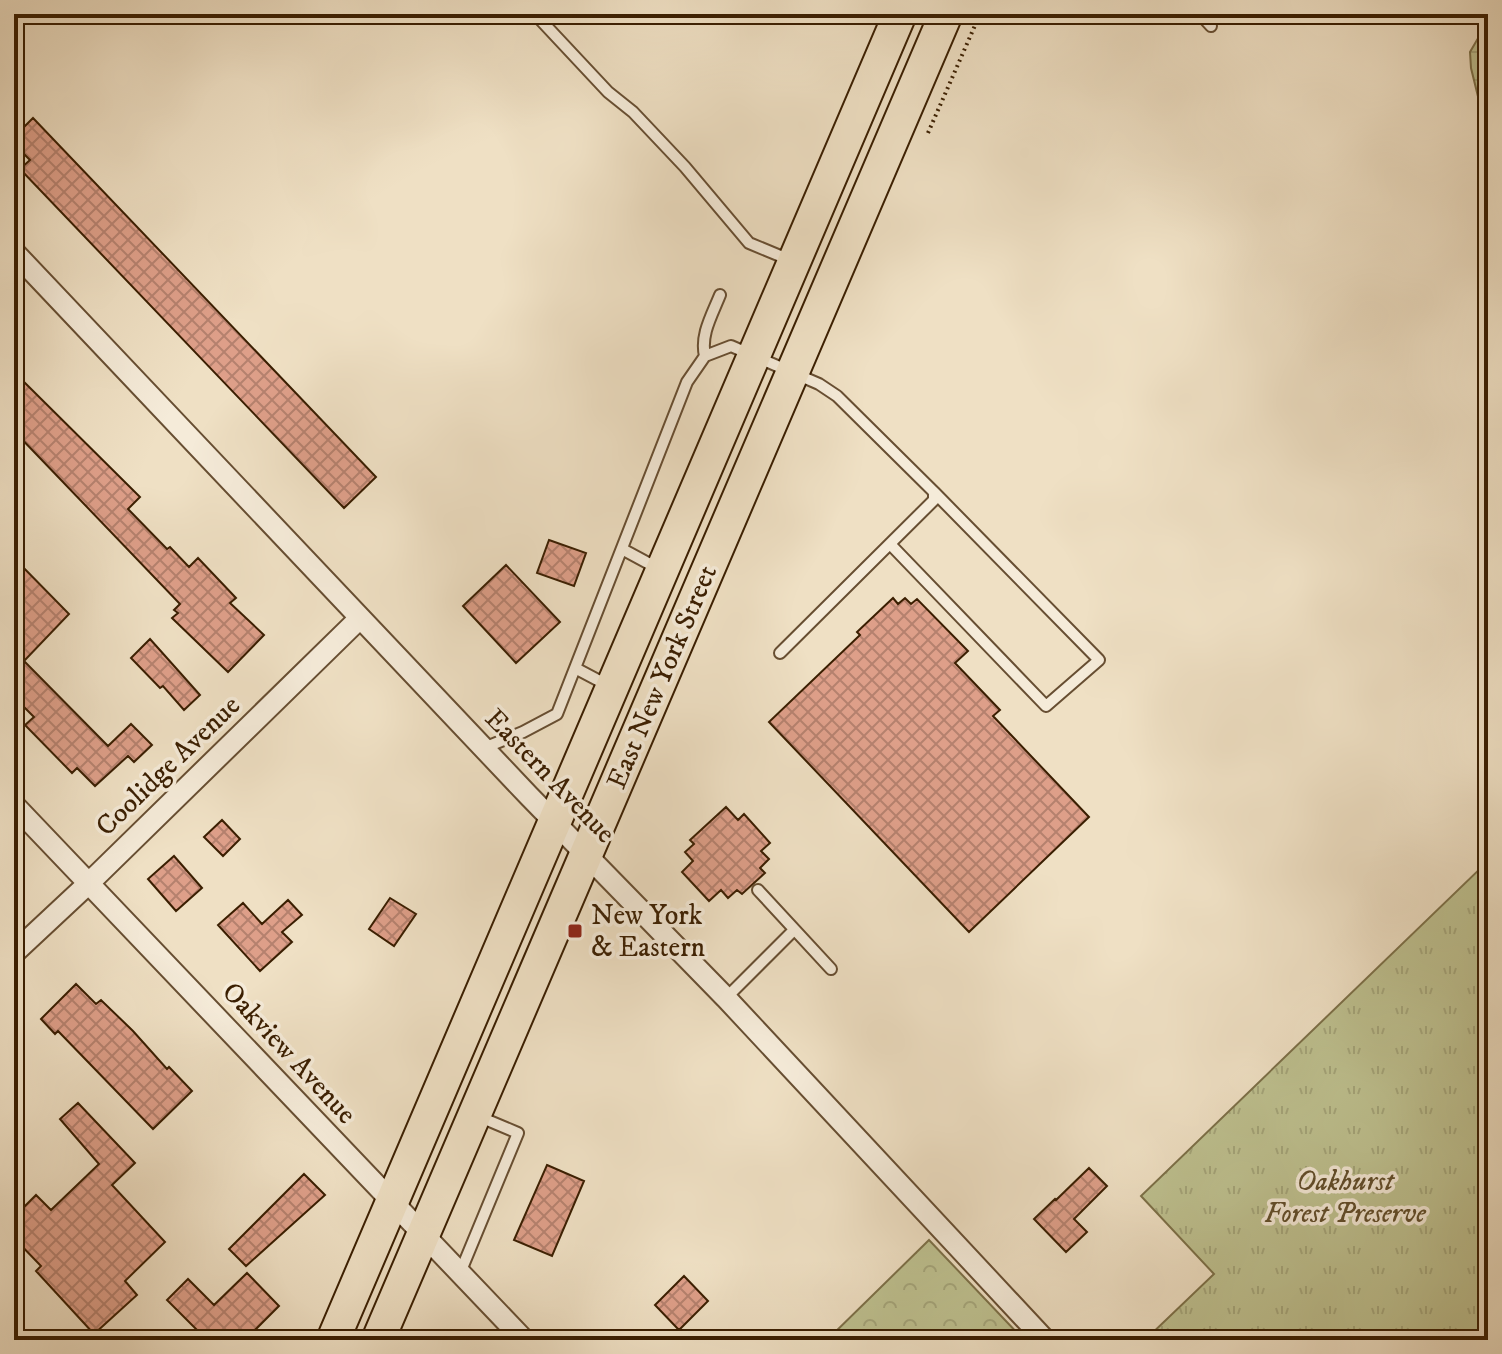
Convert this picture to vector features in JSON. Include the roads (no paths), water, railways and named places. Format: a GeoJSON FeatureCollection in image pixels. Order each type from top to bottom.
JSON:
{"type":"FeatureCollection","features":[{"type":"Feature","properties":{"kind":"main road","name":"East New York Street"},"geometry":{"type":"LineString","coordinates":[[333,1340],[900,14]]}},
{"type":"Feature","properties":{"kind":"main road","name":"East New York Street"},"geometry":{"type":"LineString","coordinates":[[378,1340],[946,14]]}},
{"type":"Feature","properties":{"kind":"street","name":"Eastern Avenue"},"geometry":{"type":"LineString","coordinates":[[14,252],[554,822],[726,998],[1045,1340]]}},
{"type":"Feature","properties":{"kind":"street","name":"Coolidge Avenue"},"geometry":{"type":"LineString","coordinates":[[14,953],[360,618]]}},
{"type":"Feature","properties":{"kind":"street","name":"Oakview Avenue"},"geometry":{"type":"LineString","coordinates":[[14,805],[524,1340]]}},
{"type":"Feature","properties":{"kind":"lane"},"geometry":{"type":"LineString","coordinates":[[535,14],[608,92],[633,112],[685,167],[749,243],[794,262]]}},
{"type":"Feature","properties":{"kind":"lane"},"geometry":{"type":"LineString","coordinates":[[1200,14],[1211,26]]}},
{"type":"Feature","properties":{"kind":"lane"},"geometry":{"type":"LineString","coordinates":[[705,356],[705,334],[720,295]]}},
{"type":"Feature","properties":{"kind":"lane"},"geometry":{"type":"LineString","coordinates":[[484,748],[557,714],[687,382],[705,356],[731,346],[819,384],[837,396],[1099,660],[1046,706],[890,544]]}},
{"type":"Feature","properties":{"kind":"lane"},"geometry":{"type":"LineString","coordinates":[[780,653],[934,500],[934,492]]}},
{"type":"Feature","properties":{"kind":"lane"},"geometry":{"type":"LineString","coordinates":[[622,549],[661,571]]}},
{"type":"Feature","properties":{"kind":"lane"},"geometry":{"type":"LineString","coordinates":[[575,668],[612,687]]}},
{"type":"Feature","properties":{"kind":"lane"},"geometry":{"type":"LineString","coordinates":[[758,890],[831,969]]}},
{"type":"Feature","properties":{"kind":"lane"},"geometry":{"type":"LineString","coordinates":[[726,998],[794,930]]}},
{"type":"Feature","properties":{"kind":"lane"},"geometry":{"type":"LineString","coordinates":[[460,1273],[518,1133],[475,1115]]}},
{"type":"Feature","properties":{"kind":"place","name":"New York & Eastern"},"geometry":{"type":"Point","coordinates":[575,931]}},
{"type":"Feature","properties":{"kind":"park label","name":"Oakhurst Forest Preserve"},"geometry":{"type":"Point","coordinates":[1345,1197]}}]}
